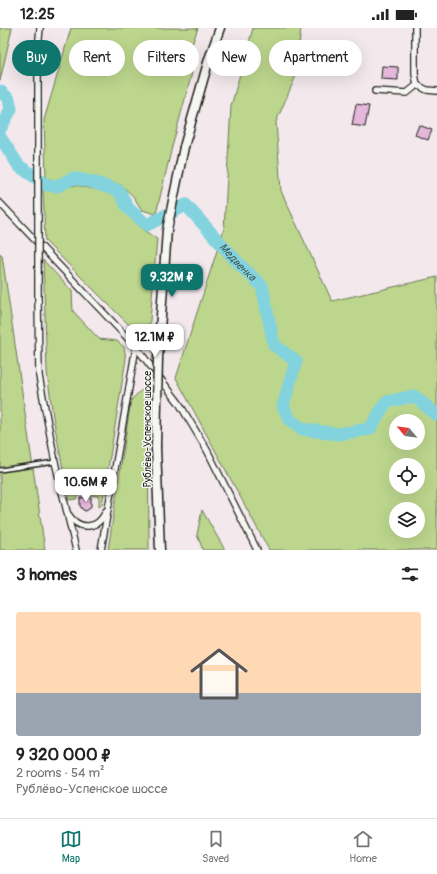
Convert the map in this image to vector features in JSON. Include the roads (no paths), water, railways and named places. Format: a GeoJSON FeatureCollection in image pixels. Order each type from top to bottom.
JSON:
{"type":"FeatureCollection","features":[{"type":"Feature","properties":{"kind":"main road","name":"Рублёво-Успенское шоссе"},"geometry":{"type":"LineString","coordinates":[[160,550],[156,447],[158,358],[167,230],[184,147],[209,59],[220,28]]}},
{"type":"Feature","properties":{"kind":"street"},"geometry":{"type":"LineString","coordinates":[[40,28],[38,49],[39,376],[55,462],[76,550]]}},
{"type":"Feature","properties":{"kind":"street"},"geometry":{"type":"LineString","coordinates":[[415,28],[415,74],[417,85]]}},
{"type":"Feature","properties":{"kind":"street"},"geometry":{"type":"LineString","coordinates":[[375,91],[407,93],[417,85]]}},
{"type":"Feature","properties":{"kind":"street"},"geometry":{"type":"LineString","coordinates":[[417,85],[427,90],[437,92]]}},
{"type":"Feature","properties":{"kind":"street"},"geometry":{"type":"LineString","coordinates":[[0,203],[136,347],[179,403],[207,450],[257,550]]}},
{"type":"Feature","properties":{"kind":"street"},"geometry":{"type":"LineString","coordinates":[[101,550],[136,347]]}},
{"type":"Feature","properties":{"kind":"street"},"geometry":{"type":"LineString","coordinates":[[66,511],[77,524],[89,526],[100,521],[108,505]]}},
{"type":"Feature","properties":{"kind":"lane"},"geometry":{"type":"LineString","coordinates":[[0,470],[55,462]]}},
{"type":"Feature","properties":{"kind":"waterway","name":"Медвенка"},"geometry":{"type":"LineString","coordinates":[[0,91],[9,99],[11,109],[0,129]]}},
{"type":"Feature","properties":{"kind":"waterway","name":"Медвенка"},"geometry":{"type":"LineString","coordinates":[[0,137],[19,166],[47,185],[58,186],[73,178],[92,182],[119,191],[128,208],[147,225],[186,205],[241,266],[262,286],[274,345],[296,361],[283,406],[289,419],[302,429],[338,434],[370,429],[386,402],[414,396],[437,415]]}}]}
